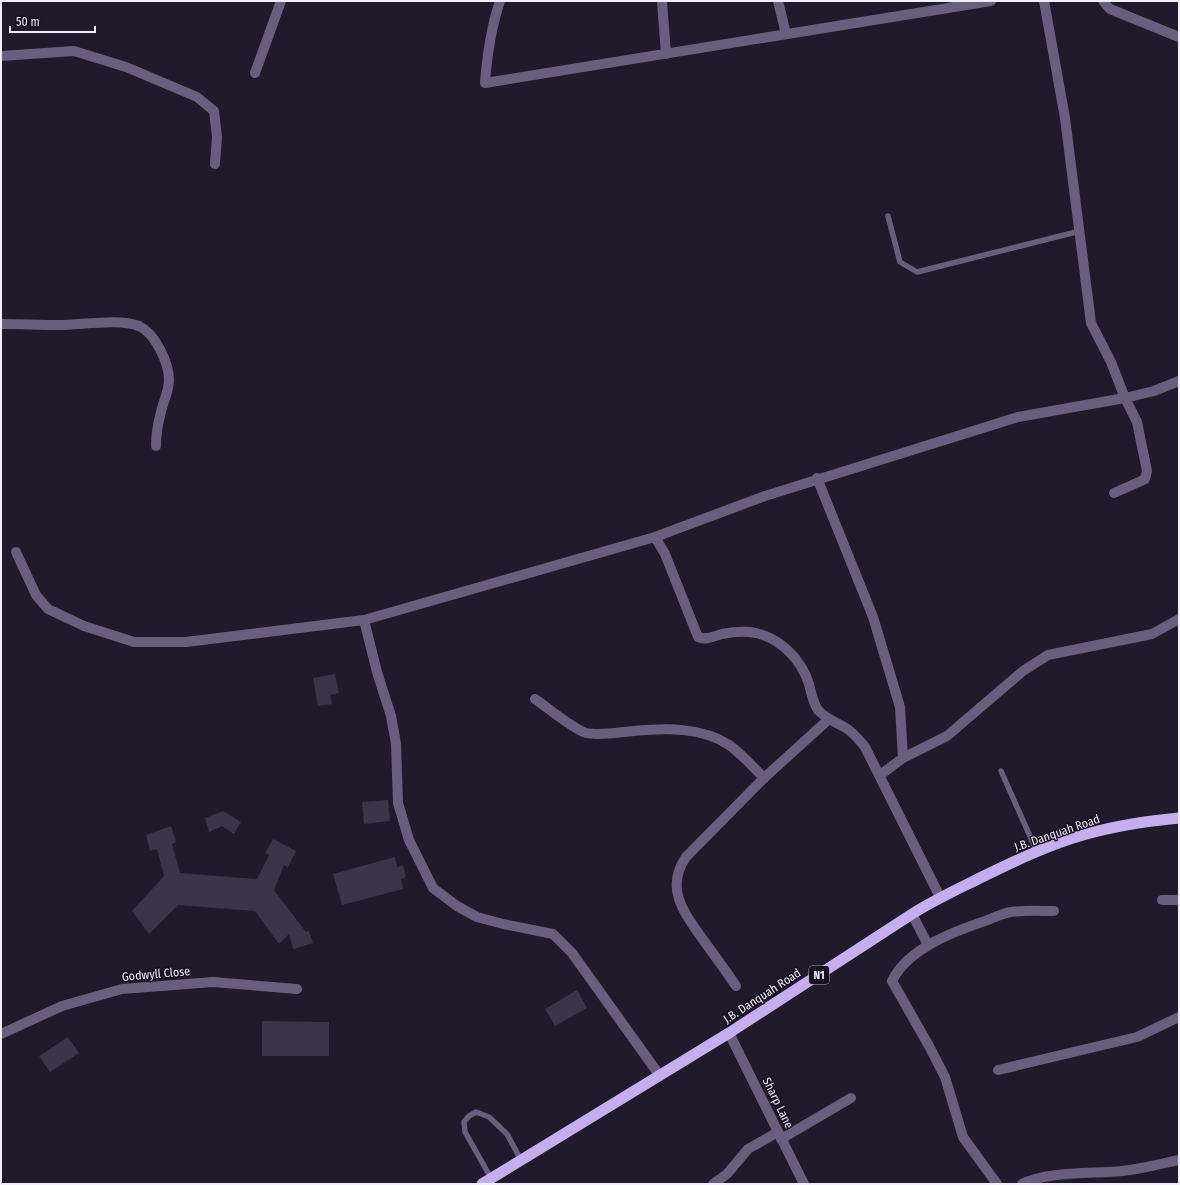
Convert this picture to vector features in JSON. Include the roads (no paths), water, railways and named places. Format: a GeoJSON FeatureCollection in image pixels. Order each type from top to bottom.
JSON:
{"type":"FeatureCollection","features":[{"type":"Feature","properties":{"kind":"highway","name":"J.B. Danquah Road"},"geometry":{"type":"LineString","coordinates":[[482,1184],[729,1033],[940,897],[1036,852],[1083,835],[1120,826],[1155,820],[1179,818]]}},
{"type":"Feature","properties":{"kind":"street"},"geometry":{"type":"LineString","coordinates":[[255,73],[281,1]]}},
{"type":"Feature","properties":{"kind":"street"},"geometry":{"type":"LineString","coordinates":[[500,1],[493,21],[485,83],[977,2],[991,1]]}},
{"type":"Feature","properties":{"kind":"street"},"geometry":{"type":"LineString","coordinates":[[662,1],[666,54]]}},
{"type":"Feature","properties":{"kind":"street"},"geometry":{"type":"LineString","coordinates":[[778,1],[786,34]]}},
{"type":"Feature","properties":{"kind":"street"},"geometry":{"type":"LineString","coordinates":[[1044,1],[1065,118],[1091,323],[1111,362],[1125,398],[1137,422],[1147,471],[1145,479],[1114,492]]}},
{"type":"Feature","properties":{"kind":"street"},"geometry":{"type":"LineString","coordinates":[[1103,1],[1110,9],[1179,37]]}},
{"type":"Feature","properties":{"kind":"street"},"geometry":{"type":"LineString","coordinates":[[1,56],[74,51],[126,67],[197,97],[214,111],[217,138],[215,164]]}},
{"type":"Feature","properties":{"kind":"street"},"geometry":{"type":"LineString","coordinates":[[1,324],[60,325],[128,323],[139,326],[147,331],[157,343],[168,371],[169,381],[161,412],[156,446]]}},
{"type":"Feature","properties":{"kind":"street"},"geometry":{"type":"LineString","coordinates":[[16,552],[36,595],[48,609],[84,626],[134,642],[186,642],[364,620],[655,537],[817,478],[1018,417],[1125,398],[1154,391],[1179,381]]}},
{"type":"Feature","properties":{"kind":"street"},"geometry":{"type":"LineString","coordinates":[[817,478],[873,617],[900,706],[903,758]]}},
{"type":"Feature","properties":{"kind":"street"},"geometry":{"type":"LineString","coordinates":[[655,537],[665,554],[698,637],[702,639],[723,634],[754,633],[778,642],[801,665],[806,675],[816,708],[829,720],[854,733],[865,748],[880,775],[940,897]]}},
{"type":"Feature","properties":{"kind":"street"},"geometry":{"type":"LineString","coordinates":[[880,775],[903,758],[947,736],[1023,671],[1048,654],[1152,634],[1179,619]]}},
{"type":"Feature","properties":{"kind":"street"},"geometry":{"type":"LineString","coordinates":[[364,620],[377,672],[391,716],[396,744],[398,803],[409,840],[433,888],[457,906],[477,917],[553,934],[572,953],[660,1076]]}},
{"type":"Feature","properties":{"kind":"street"},"geometry":{"type":"LineString","coordinates":[[536,699],[577,728],[589,733],[594,734],[673,729],[707,735],[729,745],[764,778]]}},
{"type":"Feature","properties":{"kind":"street"},"geometry":{"type":"LineString","coordinates":[[736,986],[683,912],[677,889],[677,877],[681,865],[686,857],[764,778],[829,720]]}},
{"type":"Feature","properties":{"kind":"street"},"geometry":{"type":"LineString","coordinates":[[1162,900],[1179,900]]}},
{"type":"Feature","properties":{"kind":"street"},"geometry":{"type":"LineString","coordinates":[[997,1184],[963,1137],[945,1077],[892,982],[895,974],[908,960],[928,945],[970,926],[1010,912],[1054,911]]}},
{"type":"Feature","properties":{"kind":"street"},"geometry":{"type":"LineString","coordinates":[[912,914],[928,945]]}},
{"type":"Feature","properties":{"kind":"street","name":"Godwyll Close"},"geometry":{"type":"LineString","coordinates":[[1,1034],[62,1006],[122,989],[213,982],[297,989]]}},
{"type":"Feature","properties":{"kind":"street"},"geometry":{"type":"LineString","coordinates":[[998,1070],[1137,1037],[1179,1017]]}},
{"type":"Feature","properties":{"kind":"street","name":"Sharp Lane"},"geometry":{"type":"LineString","coordinates":[[729,1033],[804,1184]]}},
{"type":"Feature","properties":{"kind":"street"},"geometry":{"type":"LineString","coordinates":[[713,1184],[727,1174],[748,1149],[780,1136],[851,1098]]}},
{"type":"Feature","properties":{"kind":"street"},"geometry":{"type":"LineString","coordinates":[[1022,1184],[1043,1177],[1123,1170],[1179,1160]]}},
{"type":"Feature","properties":{"kind":"lane"},"geometry":{"type":"LineString","coordinates":[[888,216],[900,262],[917,272],[1080,231]]}},
{"type":"Feature","properties":{"kind":"lane"},"geometry":{"type":"LineString","coordinates":[[1001,771],[1036,852]]}},
{"type":"Feature","properties":{"kind":"lane"},"geometry":{"type":"LineString","coordinates":[[492,1178],[465,1132],[464,1122],[468,1116],[476,1112],[489,1117],[507,1134],[521,1160]]}}]}
